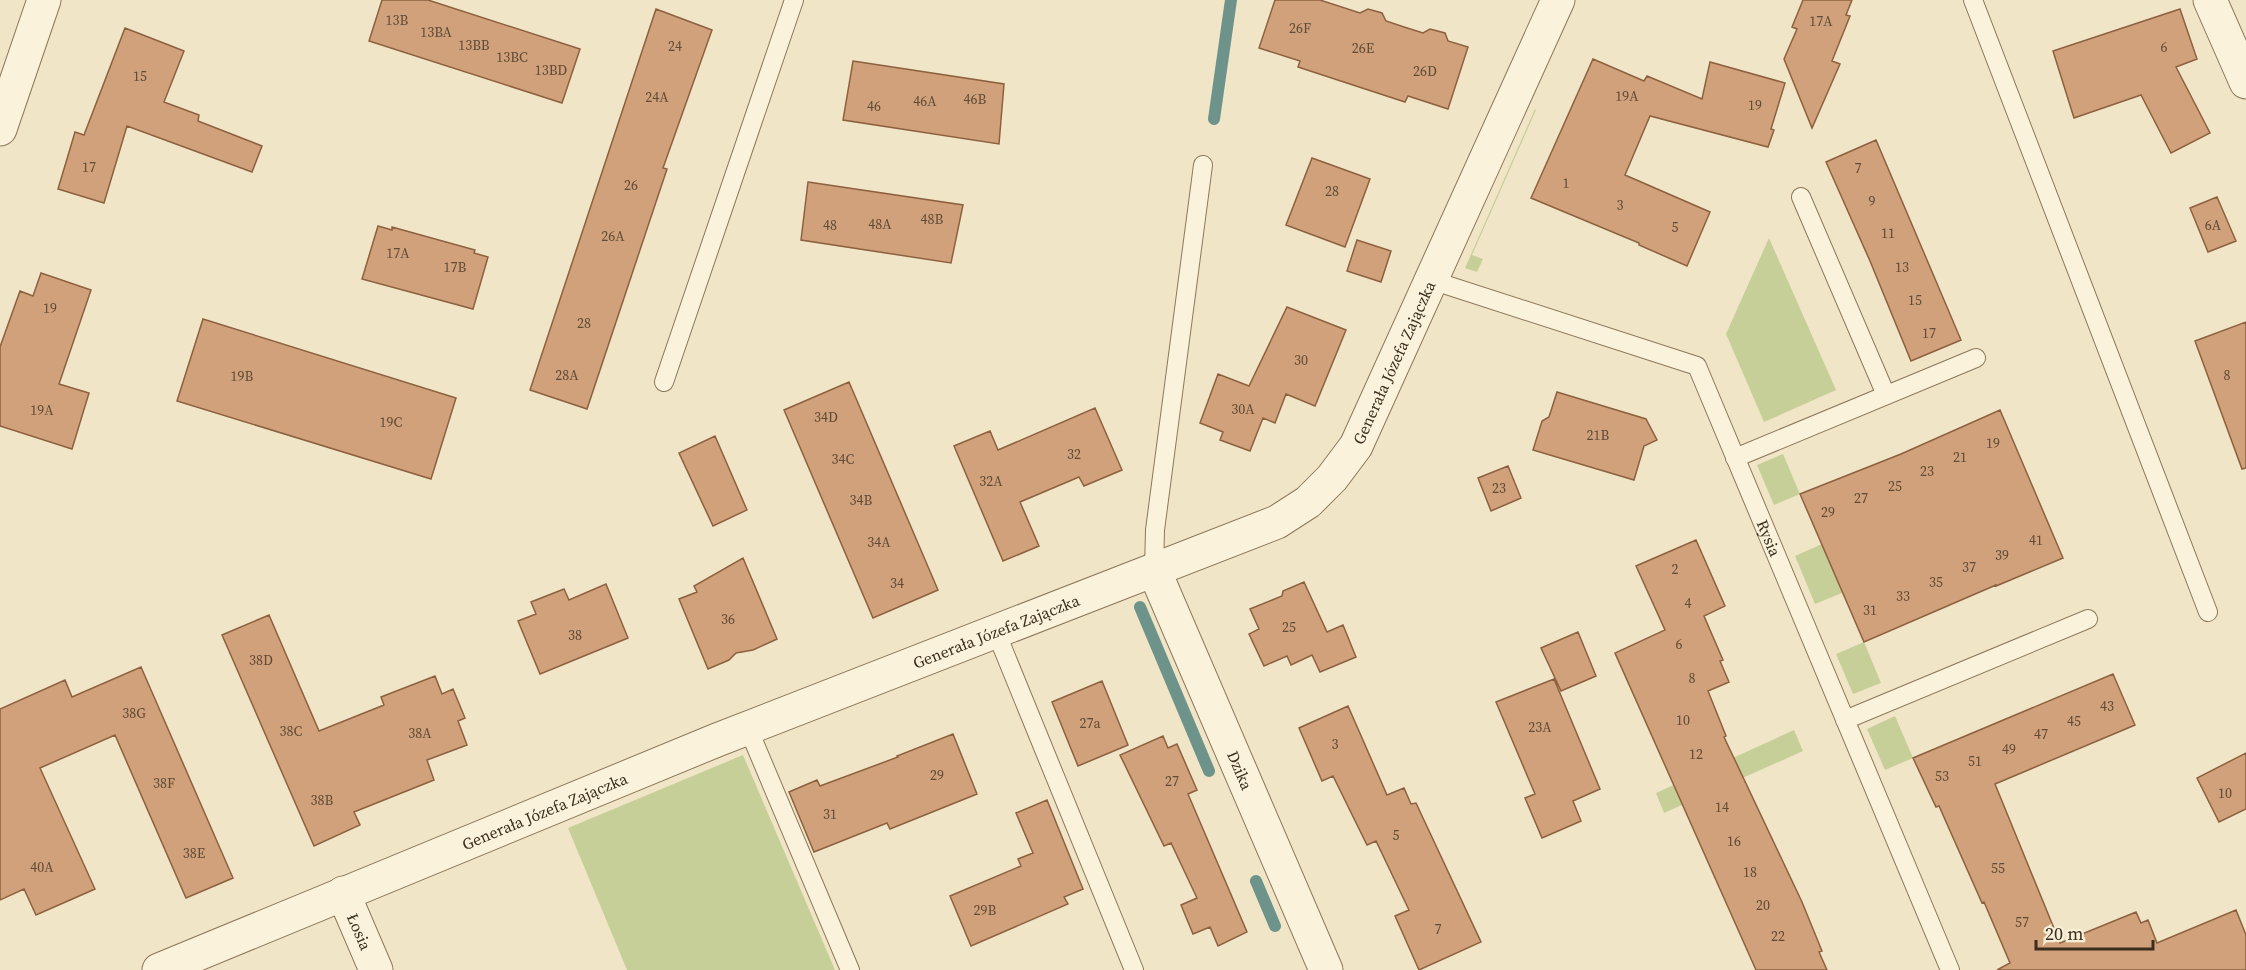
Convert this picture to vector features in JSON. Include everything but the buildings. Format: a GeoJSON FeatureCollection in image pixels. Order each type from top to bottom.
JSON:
{"type":"FeatureCollection","features":[{"type":"Feature","properties":{"kind":"street"},"geometry":{"type":"LineString","coordinates":[[0,129],[44,0]]}},
{"type":"Feature","properties":{"kind":"street","name":"Generała Józefa Zajączka"},"geometry":{"type":"LineString","coordinates":[[159,970],[748,728],[1276,522],[1308,502],[1332,478],[1356,446],[1558,0]]}},
{"type":"Feature","properties":{"kind":"street"},"geometry":{"type":"LineString","coordinates":[[2210,0],[2246,82]]}},
{"type":"Feature","properties":{"kind":"street","name":"Dzika"},"geometry":{"type":"LineString","coordinates":[[1154,570],[1326,970]]}},
{"type":"Feature","properties":{"kind":"street","name":"Łosia"},"geometry":{"type":"LineString","coordinates":[[343,893],[376,970]]}},
{"type":"Feature","properties":{"kind":"lane"},"geometry":{"type":"LineString","coordinates":[[664,382],[794,0]]}},
{"type":"Feature","properties":{"kind":"lane"},"geometry":{"type":"LineString","coordinates":[[1973,0],[2208,612]]}},
{"type":"Feature","properties":{"kind":"lane"},"geometry":{"type":"LineString","coordinates":[[1154,570],[1155,530],[1203,165]]}},
{"type":"Feature","properties":{"kind":"lane"},"geometry":{"type":"LineString","coordinates":[[1801,197],[1886,395]]}},
{"type":"Feature","properties":{"kind":"lane","name":"Rysia"},"geometry":{"type":"LineString","coordinates":[[1431,280],[1697,366],[1950,970]]}},
{"type":"Feature","properties":{"kind":"lane"},"geometry":{"type":"LineString","coordinates":[[1736,458],[1976,358]]}},
{"type":"Feature","properties":{"kind":"lane"},"geometry":{"type":"LineString","coordinates":[[1845,720],[2088,619]]}},
{"type":"Feature","properties":{"kind":"lane"},"geometry":{"type":"LineString","coordinates":[[996,632],[1134,970]]}},
{"type":"Feature","properties":{"kind":"lane"},"geometry":{"type":"LineString","coordinates":[[748,728],[850,970]]}},
{"type":"Feature","properties":{"kind":"green space"},"geometry":{"type":"Polygon","coordinates":[[[1535,109],[1472,255],[1483,259],[1477,272],[1465,268],[1535,109]]]}},
{"type":"Feature","properties":{"kind":"green space"},"geometry":{"type":"Polygon","coordinates":[[[1769,238],[1836,390],[1764,422],[1726,334],[1769,238]]]}},
{"type":"Feature","properties":{"kind":"green space"},"geometry":{"type":"Polygon","coordinates":[[[1783,454],[1800,494],[1774,505],[1757,465],[1783,454]]]}},
{"type":"Feature","properties":{"kind":"green space"},"geometry":{"type":"Polygon","coordinates":[[[1822,544],[1842,593],[1815,604],[1795,556],[1822,544]]]}},
{"type":"Feature","properties":{"kind":"green space"},"geometry":{"type":"Polygon","coordinates":[[[1864,642],[1881,683],[1853,694],[1836,654],[1864,642]]]}},
{"type":"Feature","properties":{"kind":"green space"},"geometry":{"type":"Polygon","coordinates":[[[1895,716],[1913,758],[1885,770],[1867,729],[1895,716]]]}},
{"type":"Feature","properties":{"kind":"green space"},"geometry":{"type":"Polygon","coordinates":[[[1794,730],[1803,751],[1664,813],[1656,793],[1794,730]]]}},
{"type":"Feature","properties":{"kind":"green space"},"geometry":{"type":"Polygon","coordinates":[[[743,755],[835,970],[627,970],[568,828],[743,755]]]}},
{"type":"Feature","properties":{"kind":"waterway"},"geometry":{"type":"LineString","coordinates":[[1214,119],[1231,0]]}},
{"type":"Feature","properties":{"kind":"waterway"},"geometry":{"type":"LineString","coordinates":[[1140,607],[1209,771]]}},
{"type":"Feature","properties":{"kind":"waterway"},"geometry":{"type":"LineString","coordinates":[[1256,881],[1275,926]]}}]}
